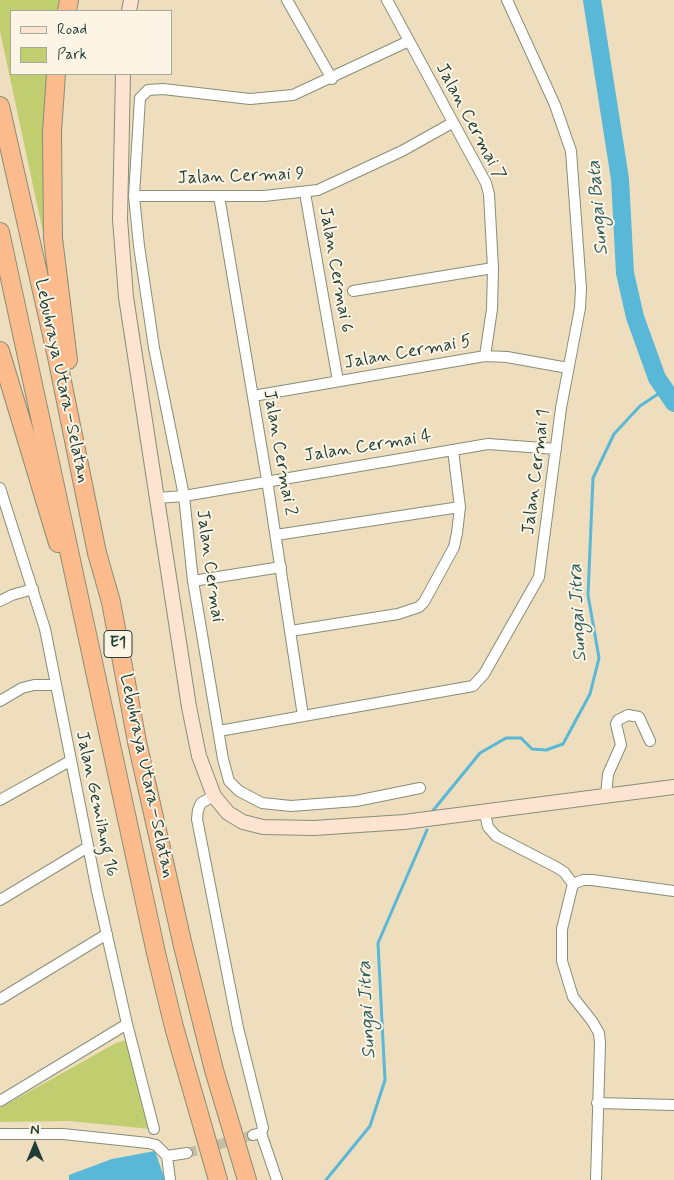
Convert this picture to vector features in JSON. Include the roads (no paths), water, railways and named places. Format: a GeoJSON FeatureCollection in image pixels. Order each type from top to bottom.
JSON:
{"type":"FeatureCollection","features":[{"type":"Feature","properties":{"kind":"highway"},"geometry":{"type":"LineString","coordinates":[[56,75],[52,179],[57,281],[68,357],[106,551],[111,602]]}},
{"type":"Feature","properties":{"kind":"highway","name":"Lebuhraya Utara–Selatan"},"geometry":{"type":"LineString","coordinates":[[0,106],[57,357],[97,552],[111,602],[137,742],[189,971],[216,1079],[247,1180]]}},
{"type":"Feature","properties":{"kind":"highway","name":"Lebuhraya Utara–Selatan"},"geometry":{"type":"LineString","coordinates":[[0,232],[156,953],[174,1027],[218,1180]]}},
{"type":"Feature","properties":{"kind":"highway"},"geometry":{"type":"LineString","coordinates":[[0,351],[63,562],[79,602]]}},
{"type":"Feature","properties":{"kind":"street"},"geometry":{"type":"LineString","coordinates":[[287,0],[332,79],[409,42]]}},
{"type":"Feature","properties":{"kind":"street","name":"Jalan Cermai 7"},"geometry":{"type":"LineString","coordinates":[[387,0],[486,183],[489,194],[493,268],[492,309],[485,356]]}},
{"type":"Feature","properties":{"kind":"street","name":"Jalan Cermai 1"},"geometry":{"type":"LineString","coordinates":[[219,731],[473,686],[484,674],[539,577],[556,449],[581,288],[573,159],[555,105],[507,0]]}},
{"type":"Feature","properties":{"kind":"street"},"geometry":{"type":"LineString","coordinates":[[123,75],[120,200],[126,297],[189,707],[199,756],[214,796],[228,813],[242,822],[263,827],[289,828],[404,822],[484,810],[674,787]]}},
{"type":"Feature","properties":{"kind":"street","name":"Jalan Cermai"},"geometry":{"type":"LineString","coordinates":[[332,79],[293,95],[250,99],[163,89],[148,90],[140,98],[135,158],[134,196],[138,246],[154,348],[184,496],[193,580],[229,781],[239,791],[262,803],[310,806],[356,801],[420,788]]}},
{"type":"Feature","properties":{"kind":"street","name":"Jalan Cermai 9"},"geometry":{"type":"LineString","coordinates":[[134,196],[264,196],[305,193],[341,181],[402,151],[452,123]]}},
{"type":"Feature","properties":{"kind":"street","name":"Jalan Cermai 6"},"geometry":{"type":"LineString","coordinates":[[305,193],[338,381]]}},
{"type":"Feature","properties":{"kind":"street","name":"Jalan Cermai 2"},"geometry":{"type":"LineString","coordinates":[[219,196],[276,535],[303,716]]}},
{"type":"Feature","properties":{"kind":"street"},"geometry":{"type":"LineString","coordinates":[[353,291],[493,268]]}},
{"type":"Feature","properties":{"kind":"street","name":"Jalan Cermai 5"},"geometry":{"type":"LineString","coordinates":[[253,396],[485,356],[507,356],[568,368]]}},
{"type":"Feature","properties":{"kind":"street","name":"Jalan Cermai 4"},"geometry":{"type":"LineString","coordinates":[[157,498],[184,496],[267,480],[488,444],[556,449]]}},
{"type":"Feature","properties":{"kind":"street"},"geometry":{"type":"LineString","coordinates":[[291,631],[365,620],[419,607],[424,602],[454,547],[460,506],[452,450]]}},
{"type":"Feature","properties":{"kind":"street","name":"Jalan Gemilang 16"},"geometry":{"type":"LineString","coordinates":[[0,488],[45,629],[88,847],[127,1024],[154,1129]]}},
{"type":"Feature","properties":{"kind":"street"},"geometry":{"type":"LineString","coordinates":[[276,535],[460,506]]}},
{"type":"Feature","properties":{"kind":"street"},"geometry":{"type":"LineString","coordinates":[[193,580],[281,568]]}},
{"type":"Feature","properties":{"kind":"street"},"geometry":{"type":"LineString","coordinates":[[0,601],[12,595],[33,589]]}},
{"type":"Feature","properties":{"kind":"street"},"geometry":{"type":"LineString","coordinates":[[0,701],[22,688],[34,685],[55,685]]}},
{"type":"Feature","properties":{"kind":"street"},"geometry":{"type":"LineString","coordinates":[[606,796],[608,774],[621,745],[616,724],[618,720],[628,715],[639,716],[650,741]]}},
{"type":"Feature","properties":{"kind":"street"},"geometry":{"type":"LineString","coordinates":[[0,800],[70,761]]}},
{"type":"Feature","properties":{"kind":"street"},"geometry":{"type":"LineString","coordinates":[[214,796],[201,803],[197,819],[238,1028],[263,1128],[257,1134],[277,1180]]}},
{"type":"Feature","properties":{"kind":"street"},"geometry":{"type":"LineString","coordinates":[[484,810],[488,827],[496,836],[556,867],[564,872],[574,884]]}},
{"type":"Feature","properties":{"kind":"street"},"geometry":{"type":"LineString","coordinates":[[0,900],[88,847]]}},
{"type":"Feature","properties":{"kind":"street"},"geometry":{"type":"LineString","coordinates":[[596,1180],[600,1043],[598,1033],[573,997],[562,961],[562,929],[574,884],[582,880],[592,880],[674,890]]}},
{"type":"Feature","properties":{"kind":"street"},"geometry":{"type":"LineString","coordinates":[[0,999],[107,934]]}},
{"type":"Feature","properties":{"kind":"street"},"geometry":{"type":"LineString","coordinates":[[0,1101],[127,1024]]}},
{"type":"Feature","properties":{"kind":"street"},"geometry":{"type":"LineString","coordinates":[[597,1103],[674,1105]]}},
{"type":"Feature","properties":{"kind":"street"},"geometry":{"type":"LineString","coordinates":[[0,1134],[63,1134],[148,1143],[156,1146],[167,1156],[170,1180]]}},
{"type":"Feature","properties":{"kind":"street"},"geometry":{"type":"LineString","coordinates":[[167,1156],[187,1153]]}},
{"type":"Feature","properties":{"kind":"water"},"geometry":{"type":"Polygon","coordinates":[[[155,1151],[165,1180],[69,1180],[69,1175],[112,1159],[155,1151]]]}},
{"type":"Feature","properties":{"kind":"waterway","name":"Sungai Bata"},"geometry":{"type":"LineString","coordinates":[[592,0],[620,179],[625,273],[635,317],[657,378],[674,403]]}},
{"type":"Feature","properties":{"kind":"waterway","name":"Sungai Jitra"},"geometry":{"type":"LineString","coordinates":[[431,813],[480,753],[506,738],[521,738],[532,749],[546,750],[563,744],[590,694],[599,658],[588,595],[593,478],[614,434],[640,406],[664,390]]}},
{"type":"Feature","properties":{"kind":"waterway","name":"Sungai Jitra"},"geometry":{"type":"LineString","coordinates":[[326,1180],[370,1126],[385,1080],[378,943],[427,830]]}},
{"type":"Feature","properties":{"kind":"tunnel"},"geometry":{"type":"LineString","coordinates":[[187,1153],[253,1135]]}}]}
